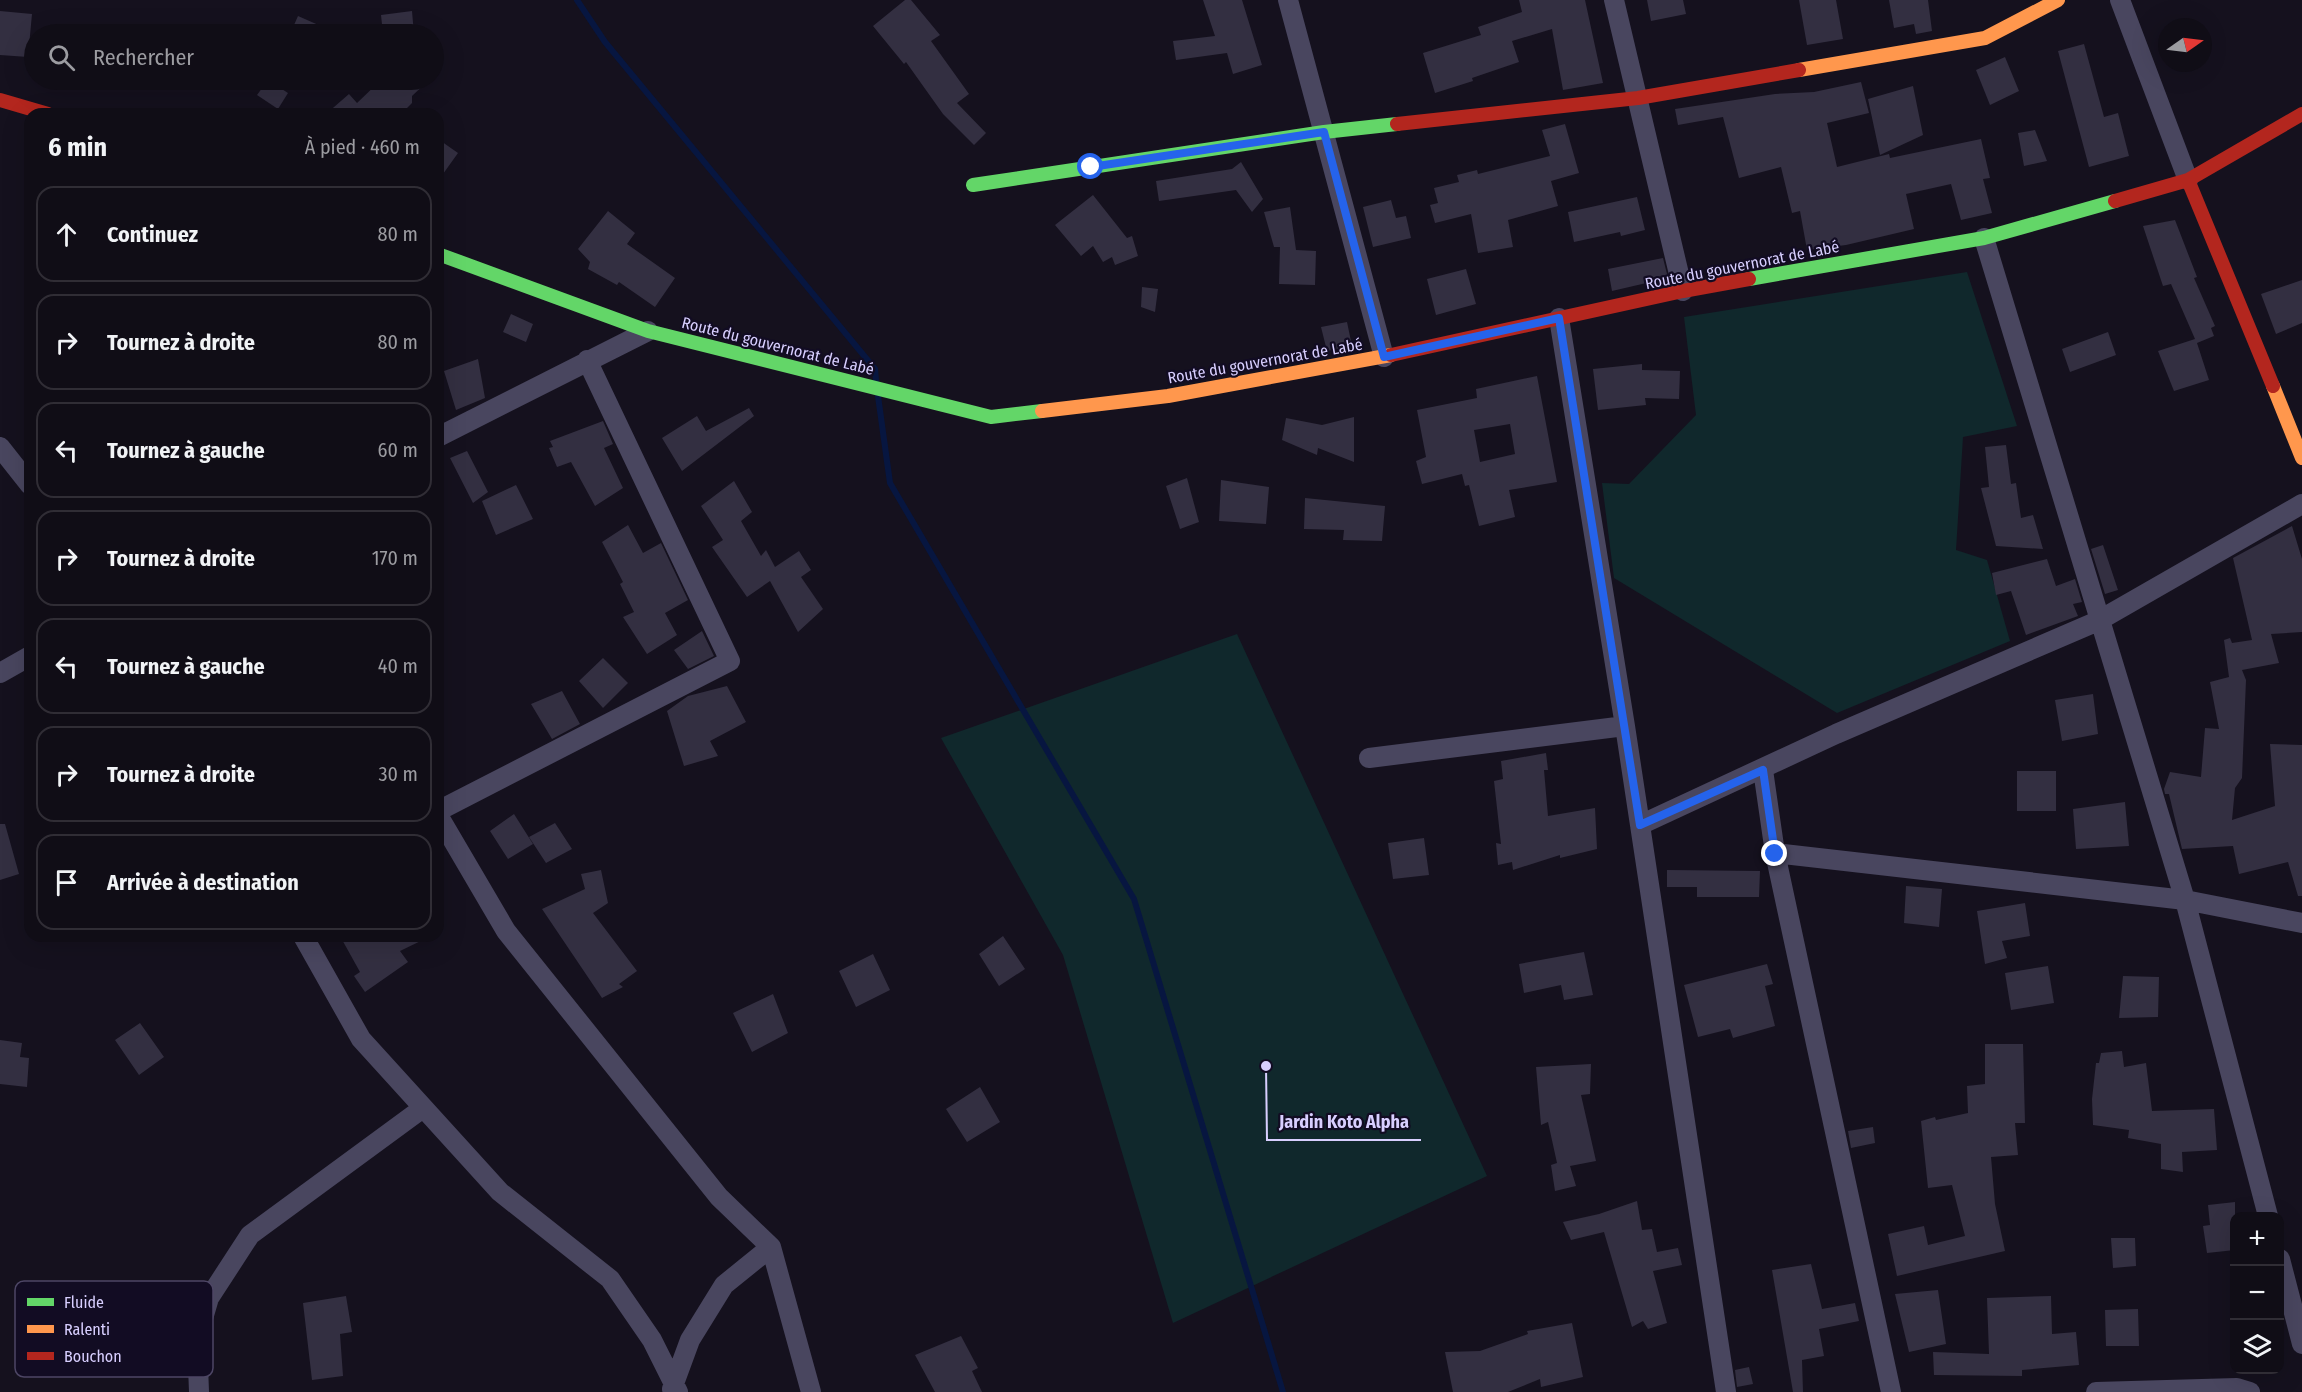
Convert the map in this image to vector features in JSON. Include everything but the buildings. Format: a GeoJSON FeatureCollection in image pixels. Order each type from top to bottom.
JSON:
{"type":"FeatureCollection","features":[{"type":"Feature","properties":{"kind":"street"},"geometry":{"type":"LineString","coordinates":[[1288,0],[1384,357]]}},
{"type":"Feature","properties":{"kind":"street"},"geometry":{"type":"LineString","coordinates":[[1614,0],[1683,291]]}},
{"type":"Feature","properties":{"kind":"street"},"geometry":{"type":"LineString","coordinates":[[973,186],[1324,132],[1638,98],[1985,38],[2058,0]]}},
{"type":"Feature","properties":{"kind":"street"},"geometry":{"type":"LineString","coordinates":[[2120,0],[2188,180],[2302,458]]}},
{"type":"Feature","properties":{"kind":"street"},"geometry":{"type":"LineString","coordinates":[[0,100],[27,108]]}},
{"type":"Feature","properties":{"kind":"street","name":"Route du gouvernorat de Labé"},"geometry":{"type":"LineString","coordinates":[[444,256],[648,331],[991,417],[1168,396],[1384,357],[1683,291],[1984,238],[2188,180],[2302,114]]}},
{"type":"Feature","properties":{"kind":"street"},"geometry":{"type":"LineString","coordinates":[[1984,238],[2098,621],[2185,900],[2267,1212]]}},
{"type":"Feature","properties":{"kind":"street"},"geometry":{"type":"LineString","coordinates":[[1559,318],[1625,726],[1726,1392]]}},
{"type":"Feature","properties":{"kind":"street"},"geometry":{"type":"LineString","coordinates":[[444,433],[648,331]]}},
{"type":"Feature","properties":{"kind":"street"},"geometry":{"type":"LineString","coordinates":[[444,810],[730,661],[587,360]]}},
{"type":"Feature","properties":{"kind":"street"},"geometry":{"type":"LineString","coordinates":[[0,447],[24,477]]}},
{"type":"Feature","properties":{"kind":"street"},"geometry":{"type":"LineString","coordinates":[[1640,825],[1763,770],[1836,734],[2098,621],[2302,504]]}},
{"type":"Feature","properties":{"kind":"street"},"geometry":{"type":"LineString","coordinates":[[0,673],[24,659]]}},
{"type":"Feature","properties":{"kind":"street"},"geometry":{"type":"LineString","coordinates":[[1369,758],[1625,726]]}},
{"type":"Feature","properties":{"kind":"street"},"geometry":{"type":"LineString","coordinates":[[1763,770],[1775,854],[1891,1392]]}},
{"type":"Feature","properties":{"kind":"street"},"geometry":{"type":"LineString","coordinates":[[444,823],[506,931],[719,1197],[771,1247],[811,1392]]}},
{"type":"Feature","properties":{"kind":"street"},"geometry":{"type":"LineString","coordinates":[[1775,854],[2185,900],[2302,923]]}},
{"type":"Feature","properties":{"kind":"street"},"geometry":{"type":"LineString","coordinates":[[306,942],[361,1040],[500,1192],[610,1279],[652,1340],[674,1389]]}},
{"type":"Feature","properties":{"kind":"street"},"geometry":{"type":"LineString","coordinates":[[213,1292],[250,1235],[423,1108]]}},
{"type":"Feature","properties":{"kind":"street"},"geometry":{"type":"LineString","coordinates":[[674,1389],[690,1340],[724,1285],[771,1247]]}},
{"type":"Feature","properties":{"kind":"street"},"geometry":{"type":"LineString","coordinates":[[2282,1266],[2302,1344]]}},
{"type":"Feature","properties":{"kind":"street"},"geometry":{"type":"LineString","coordinates":[[199,1377],[200,1392]]}},
{"type":"Feature","properties":{"kind":"street"},"geometry":{"type":"LineString","coordinates":[[2096,1392],[2237,1388],[2250,1392]]}},
{"type":"Feature","properties":{"kind":"green space"},"geometry":{"type":"Polygon","coordinates":[[[1967,272],[2017,426],[1963,437],[1956,550],[1987,560],[2010,641],[1837,713],[1614,578],[1602,483],[1629,484],[1696,415],[1684,317],[1967,272]]]}},
{"type":"Feature","properties":{"kind":"green space"},"geometry":{"type":"Polygon","coordinates":[[[1237,634],[1487,1176],[1173,1323],[1063,955],[941,738],[1237,634]]]}},
{"type":"Feature","properties":{"kind":"waterway"},"geometry":{"type":"LineString","coordinates":[[577,0],[605,42],[875,369],[876,380]]}},
{"type":"Feature","properties":{"kind":"waterway"},"geometry":{"type":"LineString","coordinates":[[878,396],[890,483],[1134,899],[1283,1392]]}},
{"type":"Feature","properties":{"kind":"traffic: fast"},"geometry":{"type":"LineString","coordinates":[[973,185],[1324,132],[1397,124]]}},
{"type":"Feature","properties":{"kind":"traffic: fast"},"geometry":{"type":"LineString","coordinates":[[1749,279],[1984,238],[2115,201]]}},
{"type":"Feature","properties":{"kind":"traffic: fast"},"geometry":{"type":"LineString","coordinates":[[444,256],[648,331],[991,417],[1042,411]]}},
{"type":"Feature","properties":{"kind":"traffic: slow"},"geometry":{"type":"LineString","coordinates":[[1799,70],[1985,38],[2058,0]]}},
{"type":"Feature","properties":{"kind":"traffic: slow"},"geometry":{"type":"LineString","coordinates":[[1042,411],[1168,396],[1391,355]]}},
{"type":"Feature","properties":{"kind":"traffic: slow"},"geometry":{"type":"LineString","coordinates":[[2273,386],[2302,458]]}},
{"type":"Feature","properties":{"kind":"traffic: jam"},"geometry":{"type":"LineString","coordinates":[[1397,124],[1638,98],[1799,70]]}},
{"type":"Feature","properties":{"kind":"traffic: jam"},"geometry":{"type":"LineString","coordinates":[[0,100],[27,108]]}},
{"type":"Feature","properties":{"kind":"traffic: jam"},"geometry":{"type":"LineString","coordinates":[[2115,201],[2188,180],[2302,114]]}},
{"type":"Feature","properties":{"kind":"traffic: jam"},"geometry":{"type":"LineString","coordinates":[[2188,180],[2273,386]]}},
{"type":"Feature","properties":{"kind":"traffic: jam"},"geometry":{"type":"LineString","coordinates":[[1391,355],[1683,291],[1749,279]]}},
{"type":"Feature","properties":{"kind":"place","name":"Jardin Koto Alpha"},"geometry":{"type":"Point","coordinates":[1266,1066]}},
{"type":"Feature","properties":{"kind":"route"},"geometry":{"type":"LineString","coordinates":[[1091,167],[1324,132],[1384,357],[1559,318],[1640,825],[1763,770],[1775,854]]}}]}
